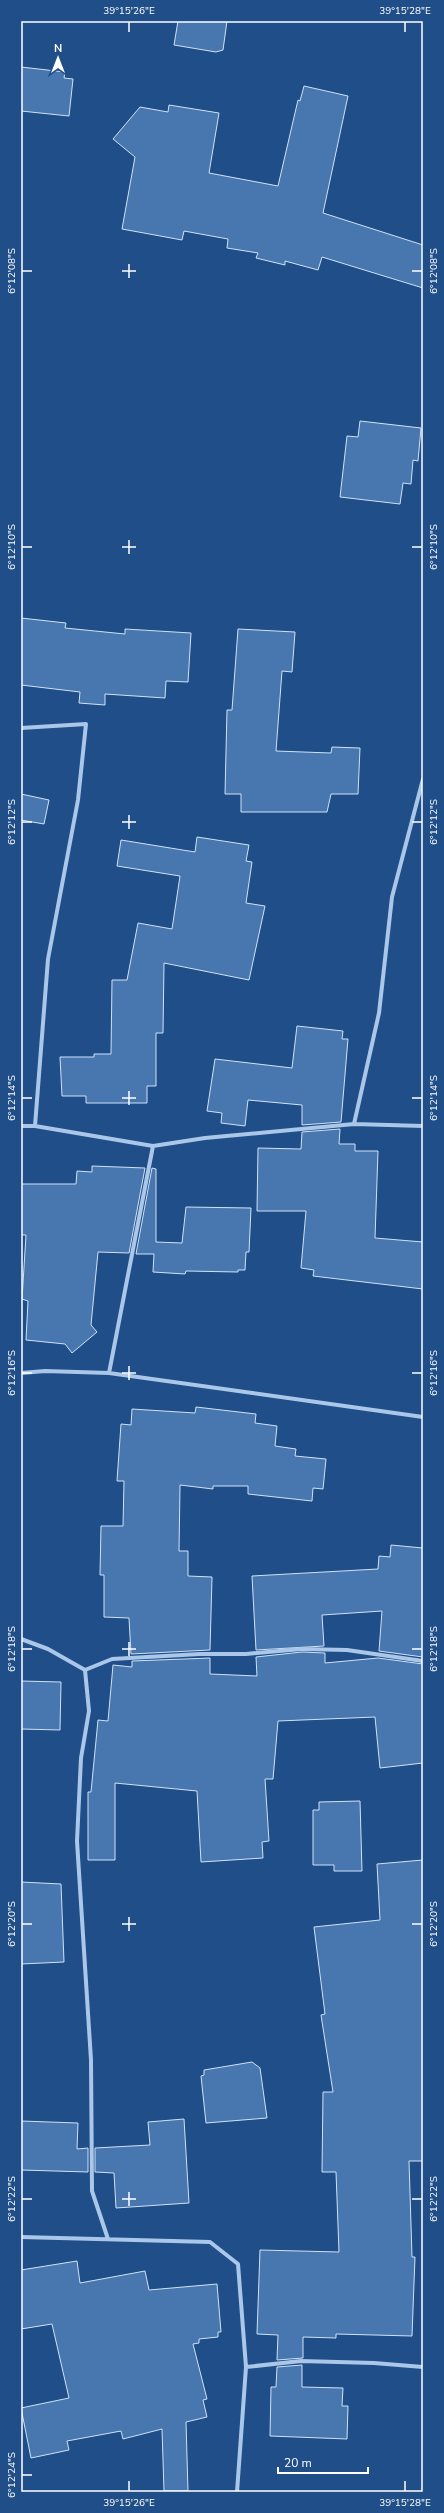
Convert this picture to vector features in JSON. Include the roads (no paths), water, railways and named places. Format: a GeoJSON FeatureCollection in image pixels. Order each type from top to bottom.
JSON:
{"type":"FeatureCollection","features":[{"type":"Feature","properties":{"kind":"street"},"geometry":{"type":"LineString","coordinates":[[21,728],[86,724],[78,800],[48,959],[35,1126]]}},
{"type":"Feature","properties":{"kind":"street"},"geometry":{"type":"LineString","coordinates":[[354,1124],[380,1013],[392,897],[423,779]]}},
{"type":"Feature","properties":{"kind":"street"},"geometry":{"type":"LineString","coordinates":[[21,1126],[35,1126],[153,1146],[205,1138],[354,1124],[423,1126]]}},
{"type":"Feature","properties":{"kind":"street"},"geometry":{"type":"LineString","coordinates":[[109,1373],[153,1146]]}},
{"type":"Feature","properties":{"kind":"street"},"geometry":{"type":"LineString","coordinates":[[21,1373],[44,1371],[109,1373],[423,1416]]}},
{"type":"Feature","properties":{"kind":"street"},"geometry":{"type":"LineString","coordinates":[[21,1639],[48,1648],[85,1670]]}},
{"type":"Feature","properties":{"kind":"street"},"geometry":{"type":"LineString","coordinates":[[85,1670],[112,1659],[200,1654],[246,1654],[302,1649],[347,1650],[423,1661]]}},
{"type":"Feature","properties":{"kind":"street"},"geometry":{"type":"LineString","coordinates":[[85,1670],[89,1712],[81,1758],[77,1841],[91,2060],[92,2191],[108,2239]]}},
{"type":"Feature","properties":{"kind":"street"},"geometry":{"type":"LineString","coordinates":[[21,2237],[210,2242],[238,2264],[246,2368],[237,2492]]}},
{"type":"Feature","properties":{"kind":"street"},"geometry":{"type":"LineString","coordinates":[[246,2368],[301,2361],[374,2362],[423,2367]]}}]}
